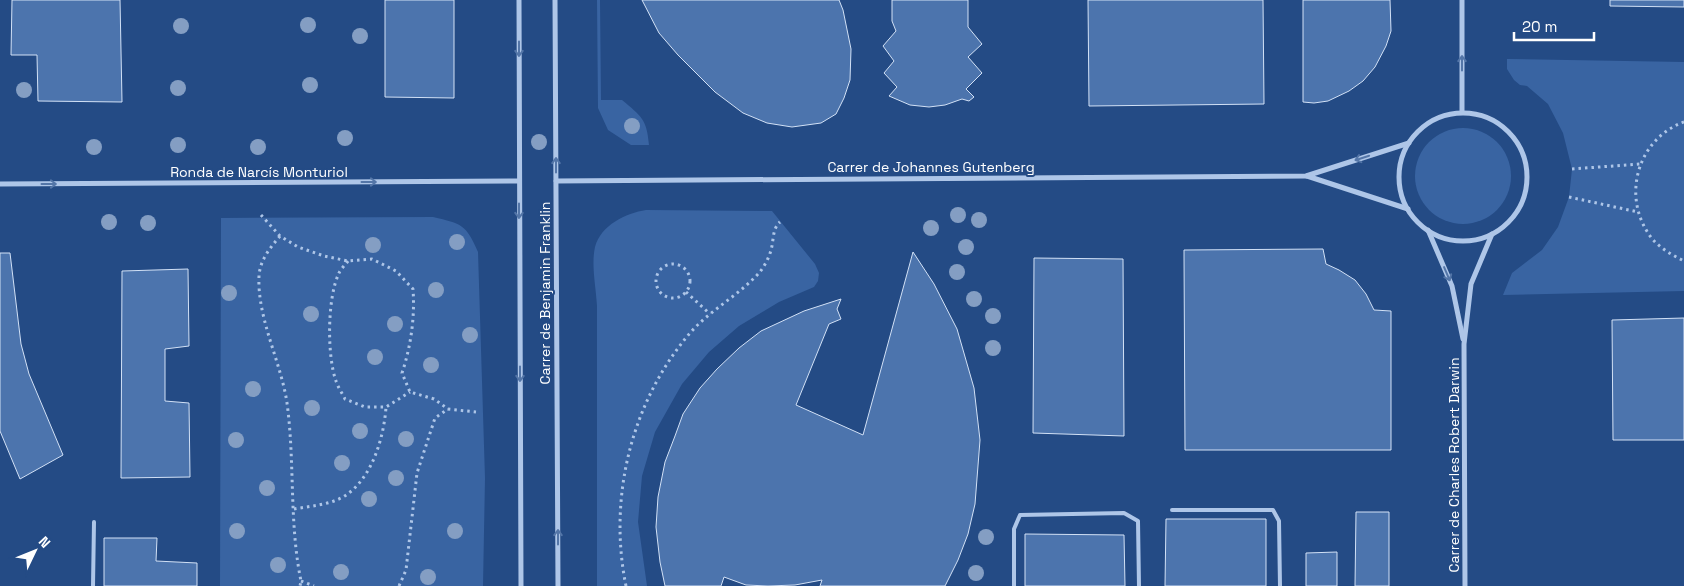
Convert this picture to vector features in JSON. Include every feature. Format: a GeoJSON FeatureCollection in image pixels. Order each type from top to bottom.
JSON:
{"type":"FeatureCollection","features":[{"type":"Feature","properties":{"kind":"street","name":"Carrer de Benjamin Franklin"},"geometry":{"type":"LineString","coordinates":[[519,0],[521,586]]}},
{"type":"Feature","properties":{"kind":"street","name":"Carrer de Benjamin Franklin"},"geometry":{"type":"LineString","coordinates":[[555,0],[558,586]]}},
{"type":"Feature","properties":{"kind":"street"},"geometry":{"type":"LineString","coordinates":[[1462,0],[1462,112]]}},
{"type":"Feature","properties":{"kind":"street"},"geometry":{"type":"LineString","coordinates":[[1462,112],[1484,116],[1503,126],[1517,142],[1526,162],[1528,183],[1522,204],[1510,222],[1492,234],[1476,240],[1459,241],[1443,237],[1428,230],[1417,220],[1408,209],[1402,193],[1399,176],[1402,159],[1409,143],[1423,126],[1442,116],[1462,112]]}},
{"type":"Feature","properties":{"kind":"street","name":"Carrer de Johannes Gutenberg"},"geometry":{"type":"LineString","coordinates":[[556,181],[1306,176],[1409,143]]}},
{"type":"Feature","properties":{"kind":"street","name":"Carrer de Johannes Gutenberg"},"geometry":{"type":"LineString","coordinates":[[1306,176],[1408,209]]}},
{"type":"Feature","properties":{"kind":"street","name":"Ronda de Narcís Monturiol"},"geometry":{"type":"LineString","coordinates":[[0,184],[519,181]]}},
{"type":"Feature","properties":{"kind":"street","name":"Carrer de Charles Robert Darwin"},"geometry":{"type":"LineString","coordinates":[[1428,230],[1452,286],[1464,344]]}},
{"type":"Feature","properties":{"kind":"street","name":"Carrer de Charles Robert Darwin"},"geometry":{"type":"LineString","coordinates":[[1465,586],[1464,344],[1471,284],[1492,234]]}},
{"type":"Feature","properties":{"kind":"lane"},"geometry":{"type":"LineString","coordinates":[[1172,510],[1273,510],[1279,521],[1280,586]]}},
{"type":"Feature","properties":{"kind":"lane"},"geometry":{"type":"LineString","coordinates":[[1014,586],[1014,529],[1020,515],[1124,512],[1138,521],[1139,586]]}},
{"type":"Feature","properties":{"kind":"lane"},"geometry":{"type":"LineString","coordinates":[[93,586],[94,522]]}},
{"type":"Feature","properties":{"kind":"path"},"geometry":{"type":"LineString","coordinates":[[1684,122],[1673,126],[1653,142],[1640,164],[1635,188],[1638,212],[1648,234],[1665,251],[1684,261]]}},
{"type":"Feature","properties":{"kind":"path"},"geometry":{"type":"LineString","coordinates":[[1572,169],[1640,164]]}},
{"type":"Feature","properties":{"kind":"path"},"geometry":{"type":"LineString","coordinates":[[1569,197],[1638,212]]}},
{"type":"Feature","properties":{"kind":"path"},"geometry":{"type":"LineString","coordinates":[[261,215],[280,236],[298,247],[324,256],[348,261],[372,259],[396,271],[413,288],[415,310],[408,355],[402,373],[410,392]]}},
{"type":"Feature","properties":{"kind":"path"},"geometry":{"type":"LineString","coordinates":[[626,586],[621,561],[621,491],[628,452],[641,415],[656,383],[689,335],[710,314],[750,282],[760,271],[771,250],[776,226],[780,222]]}},
{"type":"Feature","properties":{"kind":"path"},"geometry":{"type":"LineString","coordinates":[[280,236],[265,254],[259,276],[262,303],[286,401],[291,444],[295,552],[301,581],[300,586]]}},
{"type":"Feature","properties":{"kind":"path"},"geometry":{"type":"LineString","coordinates":[[348,261],[339,272],[334,286],[330,311],[330,338],[336,381],[345,399],[364,407],[386,407],[410,392],[434,399],[448,409],[476,412]]}},
{"type":"Feature","properties":{"kind":"path"},"geometry":{"type":"LineString","coordinates":[[670,264],[682,266],[689,275],[690,281],[686,292],[682,296],[672,298],[661,294],[656,285],[657,274],[670,264]]}},
{"type":"Feature","properties":{"kind":"path"},"geometry":{"type":"LineString","coordinates":[[686,292],[710,314]]}},
{"type":"Feature","properties":{"kind":"path"},"geometry":{"type":"LineString","coordinates":[[294,509],[327,504],[344,496],[360,482],[371,466],[384,428],[386,407]]}},
{"type":"Feature","properties":{"kind":"path"},"geometry":{"type":"LineString","coordinates":[[399,586],[406,570],[417,473],[435,418],[448,409]]}},
{"type":"Feature","properties":{"kind":"path"},"geometry":{"type":"LineString","coordinates":[[301,581],[314,586]]}},
{"type":"Feature","properties":{"kind":"shaded area"},"geometry":{"type":"Polygon","coordinates":[[[597,0],[600,0],[601,100],[622,100],[634,110],[645,124],[649,145],[631,145],[608,130],[598,108],[597,0]]]}},
{"type":"Feature","properties":{"kind":"shaded area"},"geometry":{"type":"Polygon","coordinates":[[[1507,59],[1684,62],[1684,291],[1503,295],[1512,273],[1542,250],[1558,227],[1569,197],[1572,169],[1563,133],[1548,104],[1527,86],[1520,85],[1514,80],[1507,69],[1507,59]]]}},
{"type":"Feature","properties":{"kind":"shaded area"},"geometry":{"type":"Polygon","coordinates":[[[1463,128],[1481,132],[1497,142],[1507,158],[1511,176],[1507,194],[1497,210],[1481,220],[1463,224],[1445,220],[1429,210],[1419,194],[1415,176],[1419,158],[1429,142],[1445,132],[1463,128]]]}},
{"type":"Feature","properties":{"kind":"shaded area"},"geometry":{"type":"Polygon","coordinates":[[[646,210],[772,211],[815,264],[819,273],[818,281],[814,287],[779,302],[739,326],[709,352],[682,384],[655,432],[642,476],[638,522],[647,586],[597,586],[597,306],[594,254],[598,239],[608,226],[630,214],[646,210]]]}},
{"type":"Feature","properties":{"kind":"shaded area"},"geometry":{"type":"Polygon","coordinates":[[[433,217],[451,221],[466,230],[478,252],[485,478],[483,586],[220,586],[221,218],[433,217]]]}},
{"type":"Feature","properties":{"kind":"building"},"geometry":{"type":"Polygon","coordinates":[[[12,0],[120,0],[122,102],[38,101],[37,55],[11,55],[12,0]]]}},
{"type":"Feature","properties":{"kind":"building"},"geometry":{"type":"Polygon","coordinates":[[[385,0],[454,0],[454,98],[385,97],[385,0]]]}},
{"type":"Feature","properties":{"kind":"building"},"geometry":{"type":"Polygon","coordinates":[[[642,0],[839,0],[843,10],[851,49],[850,80],[836,114],[821,123],[792,127],[767,123],[743,113],[715,92],[678,55],[659,33],[642,0]]]}},
{"type":"Feature","properties":{"kind":"building"},"geometry":{"type":"Polygon","coordinates":[[[892,0],[968,0],[968,27],[982,44],[968,57],[982,73],[966,89],[974,97],[969,101],[962,99],[945,105],[929,107],[910,105],[889,96],[897,87],[884,73],[894,61],[883,46],[896,31],[892,21],[892,0]]]}},
{"type":"Feature","properties":{"kind":"building"},"geometry":{"type":"Polygon","coordinates":[[[1088,0],[1263,0],[1264,104],[1089,106],[1088,0]]]}},
{"type":"Feature","properties":{"kind":"building"},"geometry":{"type":"Polygon","coordinates":[[[1303,0],[1390,0],[1391,31],[1386,46],[1375,67],[1363,81],[1349,91],[1328,101],[1303,102],[1303,0]]]}},
{"type":"Feature","properties":{"kind":"building"},"geometry":{"type":"Polygon","coordinates":[[[1610,0],[1684,0],[1684,7],[1610,6],[1610,0]]]}},
{"type":"Feature","properties":{"kind":"building"},"geometry":{"type":"Polygon","coordinates":[[[1323,249],[1326,264],[1355,280],[1366,294],[1374,310],[1391,311],[1391,450],[1185,450],[1184,250],[1323,249]]]}},
{"type":"Feature","properties":{"kind":"building"},"geometry":{"type":"Polygon","coordinates":[[[913,252],[934,284],[957,329],[974,388],[980,440],[975,504],[968,534],[945,586],[820,586],[822,580],[795,585],[768,586],[746,585],[724,577],[721,586],[665,586],[656,527],[658,497],[665,462],[683,414],[700,388],[739,348],[761,331],[804,311],[841,299],[837,309],[841,319],[829,324],[796,405],[863,435],[913,252]]]}},
{"type":"Feature","properties":{"kind":"building"},"geometry":{"type":"Polygon","coordinates":[[[0,253],[10,253],[21,344],[29,374],[63,455],[20,479],[0,431],[0,253]]]}},
{"type":"Feature","properties":{"kind":"building"},"geometry":{"type":"Polygon","coordinates":[[[1034,258],[1123,259],[1124,436],[1033,433],[1034,258]]]}},
{"type":"Feature","properties":{"kind":"building"},"geometry":{"type":"Polygon","coordinates":[[[188,269],[189,346],[165,349],[165,401],[189,403],[190,477],[121,478],[122,271],[188,269]]]}},
{"type":"Feature","properties":{"kind":"building"},"geometry":{"type":"Polygon","coordinates":[[[1684,318],[1684,440],[1613,440],[1612,320],[1684,318]]]}},
{"type":"Feature","properties":{"kind":"building"},"geometry":{"type":"Polygon","coordinates":[[[1356,512],[1389,512],[1389,586],[1355,586],[1356,512]]]}},
{"type":"Feature","properties":{"kind":"building"},"geometry":{"type":"Polygon","coordinates":[[[1166,519],[1266,519],[1266,586],[1165,586],[1166,519]]]}},
{"type":"Feature","properties":{"kind":"building"},"geometry":{"type":"Polygon","coordinates":[[[1025,534],[1124,535],[1125,586],[1025,586],[1025,534]]]}},
{"type":"Feature","properties":{"kind":"building"},"geometry":{"type":"Polygon","coordinates":[[[104,538],[157,538],[156,561],[197,563],[197,586],[104,586],[104,538]]]}},
{"type":"Feature","properties":{"kind":"building"},"geometry":{"type":"Polygon","coordinates":[[[1337,552],[1337,586],[1306,586],[1306,553],[1337,552]]]}}]}
